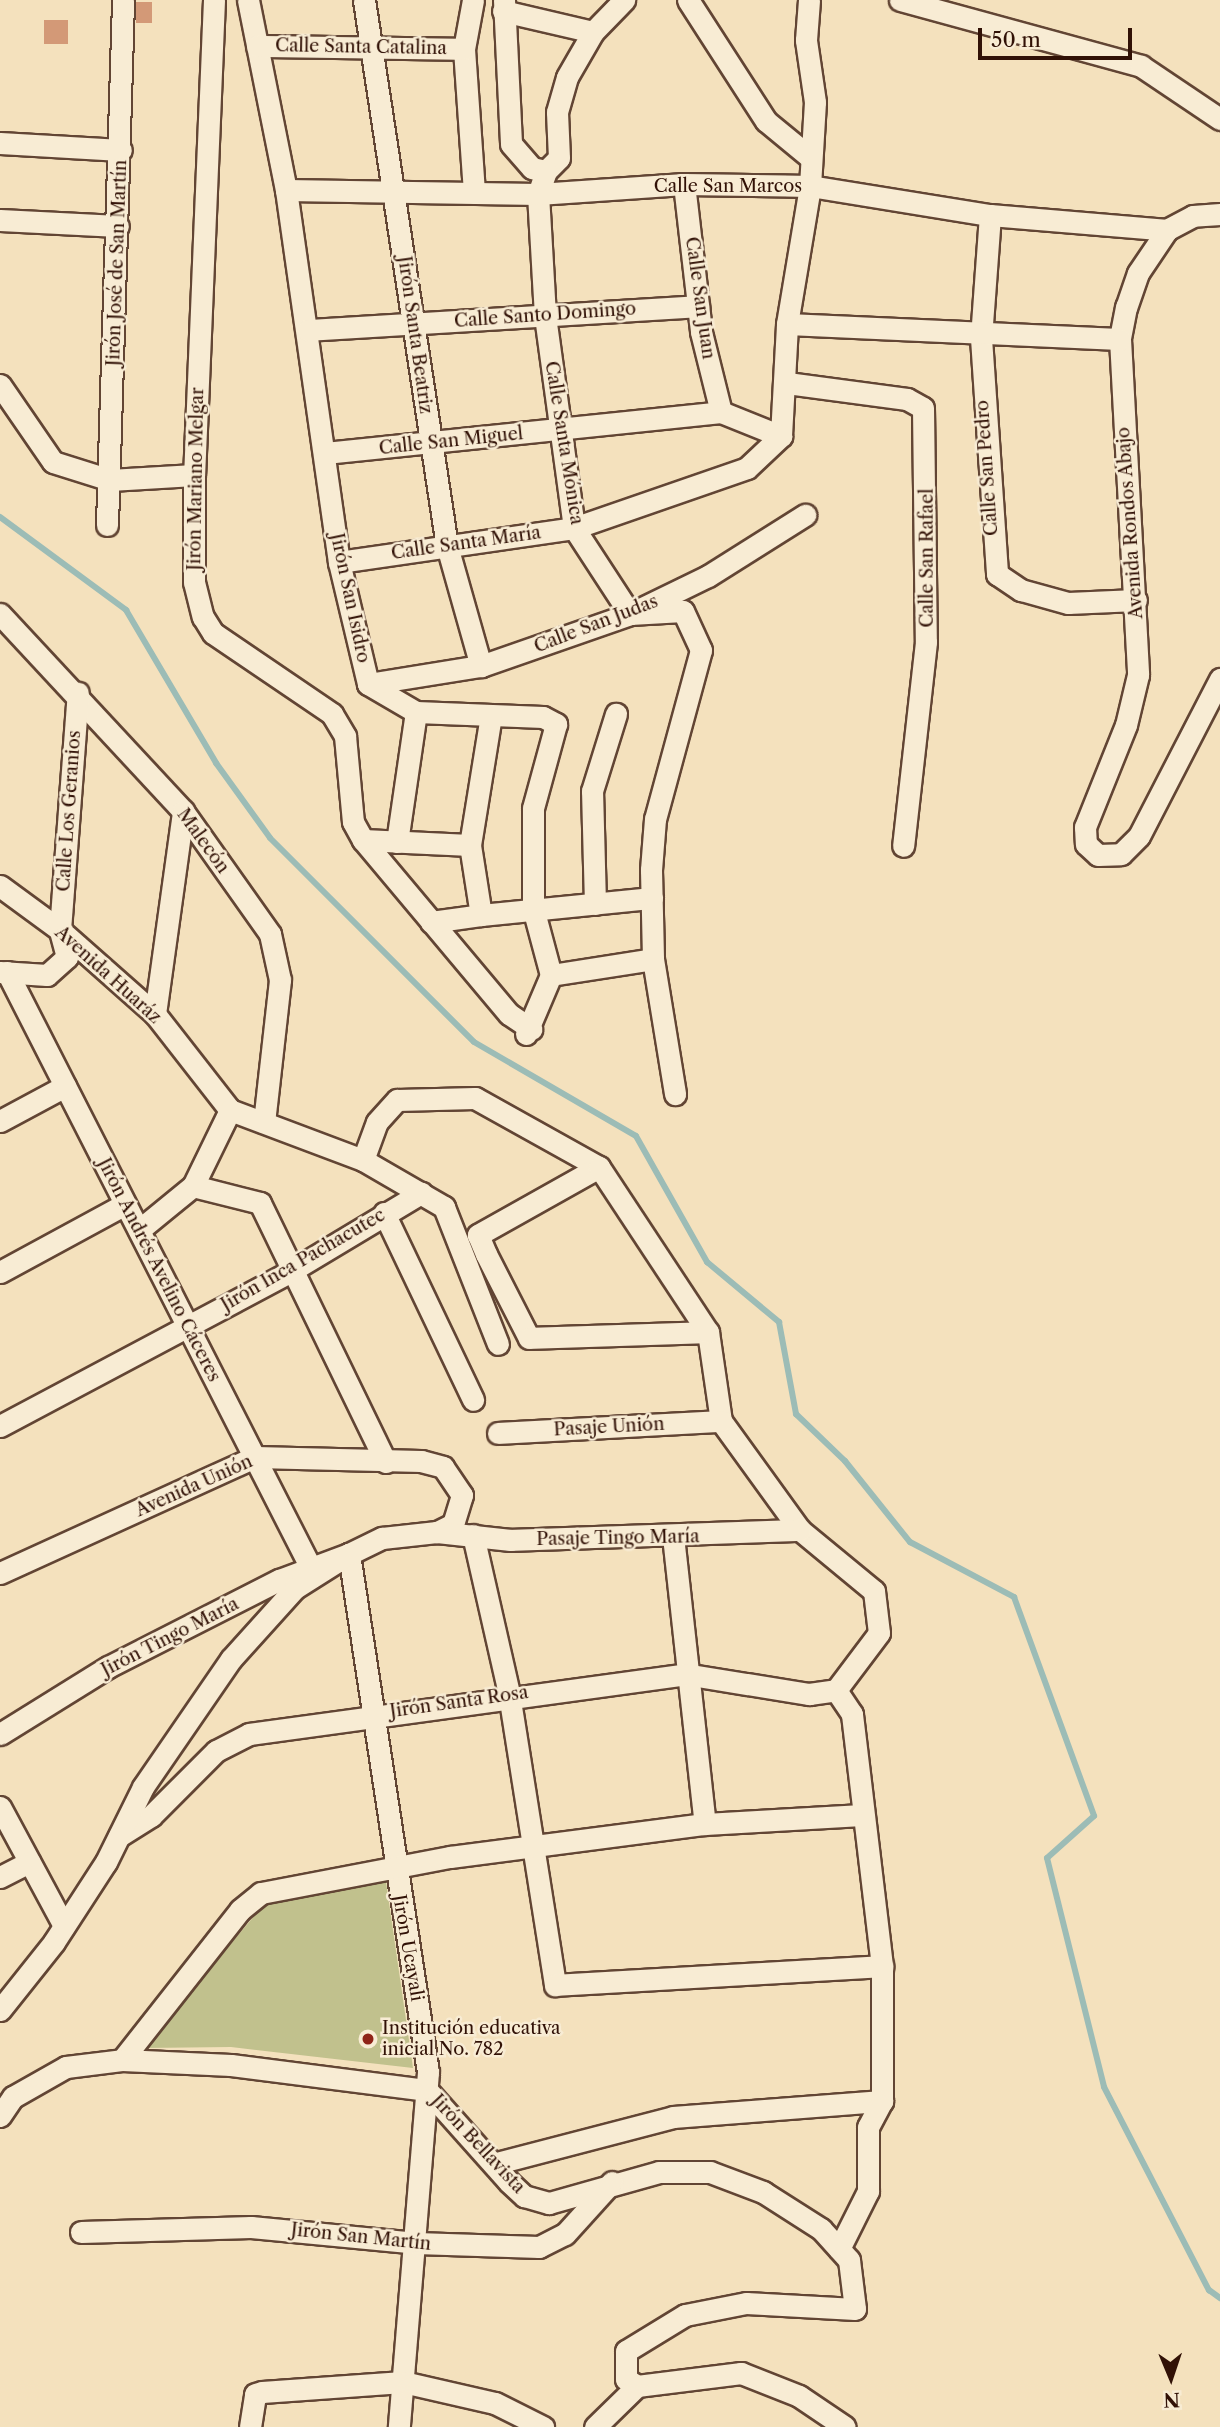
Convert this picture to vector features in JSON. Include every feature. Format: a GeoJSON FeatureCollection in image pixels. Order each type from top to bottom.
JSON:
{"type":"FeatureCollection","features":[{"type":"Feature","properties":{"kind":"street","name":"Jirón José de San Martín"},"geometry":{"type":"LineString","coordinates":[[107,525],[121,150],[123,0]]}},
{"type":"Feature","properties":{"kind":"street","name":"Jirón Mariano Melgar"},"geometry":{"type":"LineString","coordinates":[[214,0],[194,475],[194,582],[204,617],[213,633],[332,714],[345,736],[353,822],[363,840],[509,1014],[529,1031],[551,975]]}},
{"type":"Feature","properties":{"kind":"street","name":"Jirón San Isidro"},"geometry":{"type":"LineString","coordinates":[[248,0],[286,190],[339,562],[368,684],[416,712],[543,717],[556,724],[533,808],[533,908],[551,975]]}},
{"type":"Feature","properties":{"kind":"street","name":"Jirón Santa Beatriz"},"geometry":{"type":"LineString","coordinates":[[364,0],[374,47],[429,444],[447,546],[481,667]]}},
{"type":"Feature","properties":{"kind":"street"},"geometry":{"type":"LineString","coordinates":[[473,0],[464,49],[474,193]]}},
{"type":"Feature","properties":{"kind":"street"},"geometry":{"type":"LineString","coordinates":[[593,32],[503,6],[511,144],[532,168],[546,172],[559,158],[557,112],[567,77],[593,32],[624,0]]}},
{"type":"Feature","properties":{"kind":"street"},"geometry":{"type":"LineString","coordinates":[[688,0],[766,121],[811,158]]}},
{"type":"Feature","properties":{"kind":"street"},"geometry":{"type":"LineString","coordinates":[[781,436],[788,383],[787,324],[810,186],[809,0]]}},
{"type":"Feature","properties":{"kind":"street"},"geometry":{"type":"LineString","coordinates":[[900,0],[1141,66],[1220,119]]}},
{"type":"Feature","properties":{"kind":"street","name":"Calle Santa Catalina"},"geometry":{"type":"LineString","coordinates":[[257,46],[464,49]]}},
{"type":"Feature","properties":{"kind":"street"},"geometry":{"type":"LineString","coordinates":[[0,143],[121,150]]}},
{"type":"Feature","properties":{"kind":"street","name":"Calle Santa Mónica"},"geometry":{"type":"LineString","coordinates":[[546,172],[538,194],[545,316],[558,429],[574,528],[629,614]]}},
{"type":"Feature","properties":{"kind":"street","name":"Calle San Marcos"},"geometry":{"type":"LineString","coordinates":[[286,190],[394,188],[538,194],[684,184],[810,186],[990,215],[1167,230]]}},
{"type":"Feature","properties":{"kind":"street","name":"Calle San Juan"},"geometry":{"type":"LineString","coordinates":[[684,184],[698,306],[721,412]]}},
{"type":"Feature","properties":{"kind":"street"},"geometry":{"type":"LineString","coordinates":[[1167,230],[1193,216],[1220,214]]}},
{"type":"Feature","properties":{"kind":"street","name":"Calle San Pedro"},"geometry":{"type":"LineString","coordinates":[[990,215],[981,338],[997,574],[1021,590],[1068,603],[1136,600]]}},
{"type":"Feature","properties":{"kind":"street"},"geometry":{"type":"LineString","coordinates":[[0,220],[118,226]]}},
{"type":"Feature","properties":{"kind":"street","name":"Avenida Rondos Abajo"},"geometry":{"type":"LineString","coordinates":[[1167,230],[1138,273],[1120,339],[1138,675],[1126,725],[1084,827],[1086,844],[1098,855],[1121,854],[1139,836],[1220,679]]}},
{"type":"Feature","properties":{"kind":"street","name":"Calle Santo Domingo"},"geometry":{"type":"LineString","coordinates":[[308,330],[698,306]]}},
{"type":"Feature","properties":{"kind":"street"},"geometry":{"type":"LineString","coordinates":[[787,324],[981,338],[1120,339]]}},
{"type":"Feature","properties":{"kind":"street","name":"Calle San Rafael"},"geometry":{"type":"LineString","coordinates":[[788,383],[907,399],[923,408],[926,642],[903,846]]}},
{"type":"Feature","properties":{"kind":"street"},"geometry":{"type":"LineString","coordinates":[[0,385],[53,462],[110,480],[194,475]]}},
{"type":"Feature","properties":{"kind":"street","name":"Calle San Miguel"},"geometry":{"type":"LineString","coordinates":[[325,453],[721,412],[781,436]]}},
{"type":"Feature","properties":{"kind":"street","name":"Calle Santa María"},"geometry":{"type":"LineString","coordinates":[[339,562],[574,528],[747,468],[781,436]]}},
{"type":"Feature","properties":{"kind":"street","name":"Calle San Judas"},"geometry":{"type":"LineString","coordinates":[[368,684],[481,667],[629,614],[708,576],[805,515]]}},
{"type":"Feature","properties":{"kind":"street"},"geometry":{"type":"LineString","coordinates":[[629,614],[683,611],[701,650],[655,819],[653,959],[676,1094]]}},
{"type":"Feature","properties":{"kind":"street","name":"Malecón"},"geometry":{"type":"LineString","coordinates":[[0,614],[78,693],[183,811],[275,948],[280,980],[264,1122]]}},
{"type":"Feature","properties":{"kind":"street","name":"Calle Los Geranios"},"geometry":{"type":"LineString","coordinates":[[3,972],[57,971],[68,949],[60,930],[78,693]]}},
{"type":"Feature","properties":{"kind":"street"},"geometry":{"type":"LineString","coordinates":[[397,842],[416,712]]}},
{"type":"Feature","properties":{"kind":"street"},"geometry":{"type":"LineString","coordinates":[[595,904],[592,791],[616,714]]}},
{"type":"Feature","properties":{"kind":"street"},"geometry":{"type":"LineString","coordinates":[[481,915],[470,845],[491,716]]}},
{"type":"Feature","properties":{"kind":"street"},"geometry":{"type":"LineString","coordinates":[[155,1014],[183,811]]}},
{"type":"Feature","properties":{"kind":"street"},"geometry":{"type":"LineString","coordinates":[[363,840],[470,845]]}},
{"type":"Feature","properties":{"kind":"street","name":"Avenida Huaráz"},"geometry":{"type":"LineString","coordinates":[[0,886],[60,930],[155,1014],[230,1110]]}},
{"type":"Feature","properties":{"kind":"street"},"geometry":{"type":"LineString","coordinates":[[431,922],[533,908],[652,898]]}},
{"type":"Feature","properties":{"kind":"street"},"geometry":{"type":"LineString","coordinates":[[551,975],[653,959]]}},
{"type":"Feature","properties":{"kind":"street","name":"Jirón Andrés Avelino Cáceres"},"geometry":{"type":"LineString","coordinates":[[3,972],[65,1086],[311,1568]]}},
{"type":"Feature","properties":{"kind":"street"},"geometry":{"type":"LineString","coordinates":[[0,1121],[65,1086]]}},
{"type":"Feature","properties":{"kind":"street"},"geometry":{"type":"LineString","coordinates":[[363,1160],[377,1122],[397,1100],[475,1098],[599,1167],[708,1332],[720,1421],[800,1530],[874,1591],[879,1633],[836,1690],[852,1714],[882,1966],[882,2101],[868,2127],[868,2191],[839,2249]]}},
{"type":"Feature","properties":{"kind":"street"},"geometry":{"type":"LineString","coordinates":[[139,1230],[194,1186],[230,1110],[363,1160],[444,1208],[498,1344]]}},
{"type":"Feature","properties":{"kind":"street"},"geometry":{"type":"LineString","coordinates":[[599,1167],[478,1235],[529,1338],[708,1332]]}},
{"type":"Feature","properties":{"kind":"street"},"geometry":{"type":"LineString","coordinates":[[194,1186],[260,1203],[386,1462]]}},
{"type":"Feature","properties":{"kind":"street","name":"Jirón Inca Pachacutec"},"geometry":{"type":"LineString","coordinates":[[0,1426],[291,1271],[421,1193]]}},
{"type":"Feature","properties":{"kind":"street"},"geometry":{"type":"LineString","coordinates":[[0,1272],[125,1204]]}},
{"type":"Feature","properties":{"kind":"street"},"geometry":{"type":"LineString","coordinates":[[384,1213],[473,1400]]}},
{"type":"Feature","properties":{"kind":"street","name":"Pasaje Unión"},"geometry":{"type":"LineString","coordinates":[[498,1433],[720,1421]]}},
{"type":"Feature","properties":{"kind":"street","name":"Avenida Unión"},"geometry":{"type":"LineString","coordinates":[[0,1573],[255,1457],[421,1461],[443,1467],[462,1495],[460,1510],[437,1532]]}},
{"type":"Feature","properties":{"kind":"street","name":"Pasaje Tingo María"},"geometry":{"type":"LineString","coordinates":[[437,1532],[473,1535],[673,1536],[800,1530]]}},
{"type":"Feature","properties":{"kind":"street"},"geometry":{"type":"LineString","coordinates":[[0,2010],[64,1926],[118,1837],[143,1787],[231,1660],[295,1588],[349,1554],[382,1538],[437,1532]]}},
{"type":"Feature","properties":{"kind":"street"},"geometry":{"type":"LineString","coordinates":[[473,1535],[509,1694],[555,1985],[882,1966]]}},
{"type":"Feature","properties":{"kind":"street"},"geometry":{"type":"LineString","coordinates":[[673,1536],[685,1674],[705,1824]]}},
{"type":"Feature","properties":{"kind":"street","name":"Jirón Tingo María"},"geometry":{"type":"LineString","coordinates":[[0,1734],[108,1667],[311,1568],[349,1554]]}},
{"type":"Feature","properties":{"kind":"street","name":"Jirón Ucayali"},"geometry":{"type":"LineString","coordinates":[[349,1554],[378,1713],[395,1866],[427,2090],[400,2427]]}},
{"type":"Feature","properties":{"kind":"street","name":"Jirón Santa Rosa"},"geometry":{"type":"LineString","coordinates":[[118,1837],[151,1816],[216,1751],[249,1734],[509,1694],[685,1674],[809,1694],[836,1690]]}},
{"type":"Feature","properties":{"kind":"street"},"geometry":{"type":"LineString","coordinates":[[0,1807],[64,1926]]}},
{"type":"Feature","properties":{"kind":"street"},"geometry":{"type":"LineString","coordinates":[[122,2060],[240,1910],[261,1893],[395,1866],[705,1824],[862,1815]]}},
{"type":"Feature","properties":{"kind":"street"},"geometry":{"type":"LineString","coordinates":[[0,1877],[29,1862]]}},
{"type":"Feature","properties":{"kind":"street","name":"Jirón Bellavista"},"geometry":{"type":"LineString","coordinates":[[0,2116],[13,2097],[46,2076],[122,2060],[257,2068],[427,2090],[497,2163],[524,2196],[549,2203],[613,2180],[710,2172],[763,2192],[821,2229],[849,2260],[855,2309],[746,2303],[685,2315],[626,2351],[626,2379],[638,2386]]}},
{"type":"Feature","properties":{"kind":"street"},"geometry":{"type":"LineString","coordinates":[[497,2163],[673,2117],[882,2101]]}},
{"type":"Feature","properties":{"kind":"street","name":"Jirón San Martín"},"geometry":{"type":"LineString","coordinates":[[81,2232],[251,2227],[416,2243],[539,2247],[565,2234],[613,2180]]}},
{"type":"Feature","properties":{"kind":"street"},"geometry":{"type":"LineString","coordinates":[[595,2427],[638,2386],[741,2373],[799,2396],[845,2427]]}},
{"type":"Feature","properties":{"kind":"street"},"geometry":{"type":"LineString","coordinates":[[250,2427],[255,2394],[403,2382],[495,2403],[542,2427]]}},
{"type":"Feature","properties":{"kind":"green space"},"geometry":{"type":"Polygon","coordinates":[[[385,1875],[413,2068],[231,2047],[144,2048],[265,1903],[385,1875]]]}},
{"type":"Feature","properties":{"kind":"building"},"geometry":{"type":"Polygon","coordinates":[[[136,2],[152,2],[152,23],[136,23],[136,2]]]}},
{"type":"Feature","properties":{"kind":"building"},"geometry":{"type":"Polygon","coordinates":[[[44,20],[68,20],[68,44],[44,44],[44,20]]]}},
{"type":"Feature","properties":{"kind":"waterway"},"geometry":{"type":"LineString","coordinates":[[0,517],[126,610],[216,763],[270,838],[474,1042],[636,1136],[707,1262],[779,1322],[796,1414],[845,1461],[910,1542],[1014,1597],[1094,1816],[1047,1858],[1104,2087],[1209,2290],[1220,2298]]}},
{"type":"Feature","properties":{"kind":"place","name":"Institución educativa inicial No. 782"},"geometry":{"type":"Point","coordinates":[368,2039]}}]}
